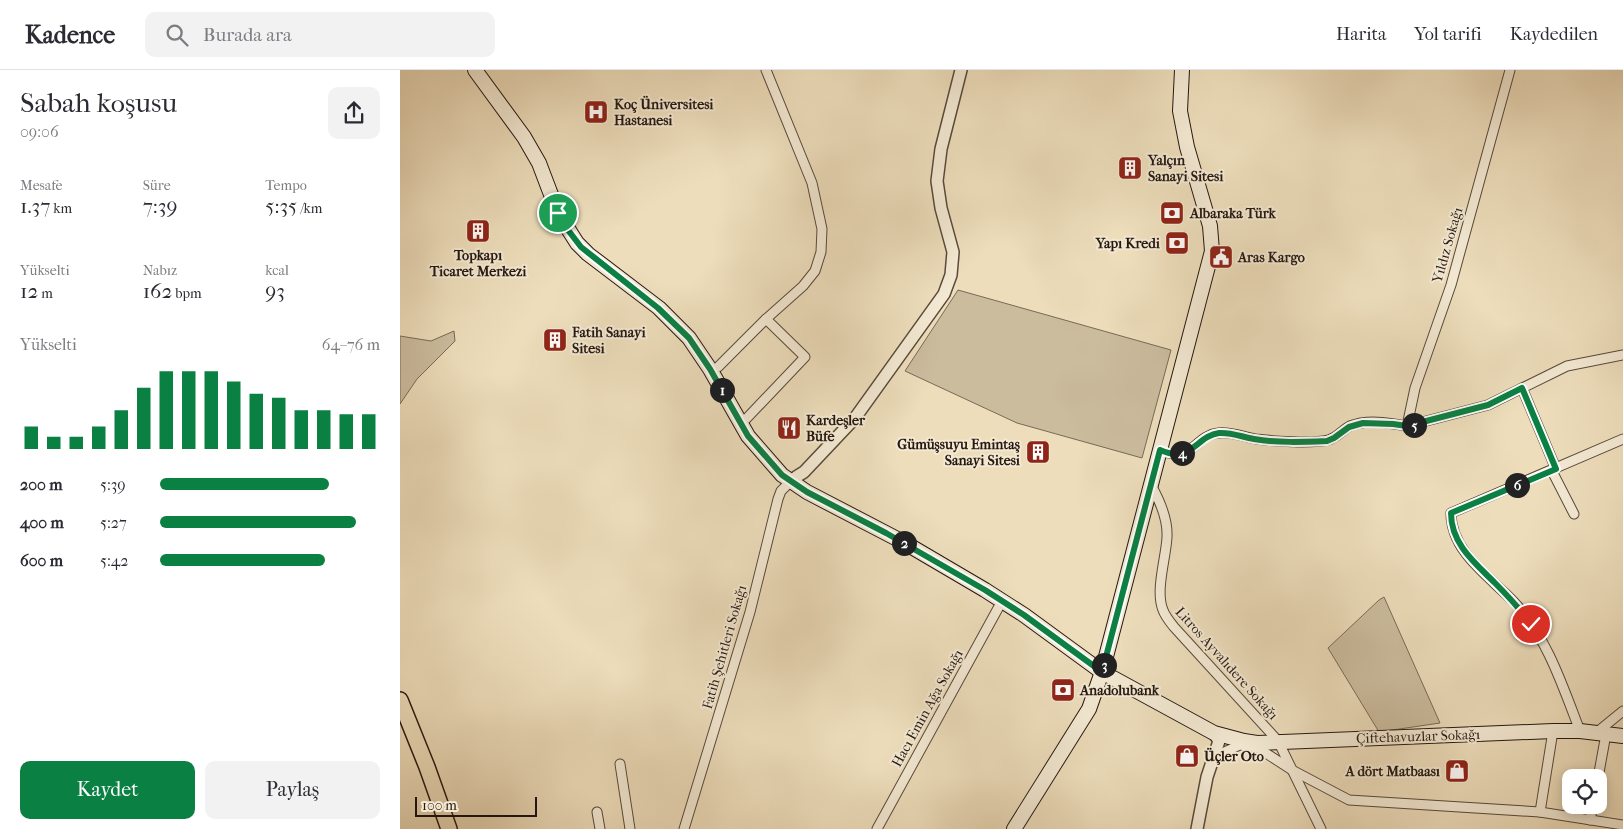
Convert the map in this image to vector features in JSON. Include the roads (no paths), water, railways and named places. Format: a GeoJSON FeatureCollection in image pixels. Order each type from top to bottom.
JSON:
{"type":"FeatureCollection","features":[{"type":"Feature","properties":{"kind":"main road"},"geometry":{"type":"LineString","coordinates":[[475,70],[524,137],[538,163],[558,213],[568,230],[668,306],[696,337],[718,367],[746,419],[793,479]]}},
{"type":"Feature","properties":{"kind":"main road"},"geometry":{"type":"LineString","coordinates":[[486,70],[545,159],[564,212],[588,254],[658,308],[689,338],[710,369],[748,436],[782,475],[814,489],[936,553],[1085,650],[1099,664],[1102,672]]}},
{"type":"Feature","properties":{"kind":"main road"},"geometry":{"type":"LineString","coordinates":[[1012,829],[1030,804],[1089,709],[1102,672],[1212,251],[1210,226],[1186,147],[1180,110],[1182,70]]}},
{"type":"Feature","properties":{"kind":"main road","name":"Çiftehavuzlar Sokağı"},"geometry":{"type":"LineString","coordinates":[[1102,672],[1214,733],[1244,741],[1270,745],[1553,731],[1580,731],[1623,736]]}},
{"type":"Feature","properties":{"kind":"main road"},"geometry":{"type":"LineString","coordinates":[[400,700],[449,829]]}},
{"type":"Feature","properties":{"kind":"main road"},"geometry":{"type":"LineString","coordinates":[[1021,829],[1027,817],[1030,804]]}},
{"type":"Feature","properties":{"kind":"street"},"geometry":{"type":"LineString","coordinates":[[718,367],[766,319],[803,286],[815,270],[821,252],[822,229],[812,183],[766,70]]}},
{"type":"Feature","properties":{"kind":"street"},"geometry":{"type":"LineString","coordinates":[[793,479],[804,472],[855,418],[944,294],[952,275],[953,252],[941,208],[937,180],[941,149],[962,70]]}},
{"type":"Feature","properties":{"kind":"street","name":"Yıldız Sokağı"},"geometry":{"type":"LineString","coordinates":[[1407,426],[1415,388],[1451,285],[1510,70]]}},
{"type":"Feature","properties":{"kind":"street"},"geometry":{"type":"LineString","coordinates":[[746,419],[805,357],[766,319]]}},
{"type":"Feature","properties":{"kind":"street"},"geometry":{"type":"LineString","coordinates":[[1160,450],[1175,454],[1186,452],[1203,438],[1221,432],[1254,439],[1327,441],[1349,427],[1363,423],[1407,426],[1488,405],[1567,366],[1623,355]]}},
{"type":"Feature","properties":{"kind":"street"},"geometry":{"type":"LineString","coordinates":[[1522,388],[1554,470],[1574,514]]}},
{"type":"Feature","properties":{"kind":"street"},"geometry":{"type":"LineString","coordinates":[[1580,731],[1551,660],[1531,624],[1514,602],[1470,558],[1455,536],[1451,513],[1623,439]]}},
{"type":"Feature","properties":{"kind":"street","name":"Fatih Şehitleri Sokağı"},"geometry":{"type":"LineString","coordinates":[[684,829],[750,612],[778,499],[781,491],[793,479]]}},
{"type":"Feature","properties":{"kind":"street","name":"Litros Ayvalıdere Sokağı"},"geometry":{"type":"LineString","coordinates":[[1152,485],[1166,524],[1167,537],[1160,595],[1163,611],[1270,745]]}},
{"type":"Feature","properties":{"kind":"street","name":"Hacı Emin Ağa Sokağı"},"geometry":{"type":"LineString","coordinates":[[877,829],[1003,598]]}},
{"type":"Feature","properties":{"kind":"street"},"geometry":{"type":"LineString","coordinates":[[1599,769],[1601,734],[1623,711]]}},
{"type":"Feature","properties":{"kind":"street"},"geometry":{"type":"LineString","coordinates":[[1540,812],[1553,731]]}},
{"type":"Feature","properties":{"kind":"street"},"geometry":{"type":"LineString","coordinates":[[1197,829],[1207,777],[1219,741],[1214,733]]}},
{"type":"Feature","properties":{"kind":"street"},"geometry":{"type":"LineString","coordinates":[[1213,757],[1240,745],[1270,745]]}},
{"type":"Feature","properties":{"kind":"street"},"geometry":{"type":"LineString","coordinates":[[1270,745],[1292,770],[1321,829]]}},
{"type":"Feature","properties":{"kind":"street"},"geometry":{"type":"LineString","coordinates":[[1270,745],[1292,770],[1350,800],[1540,812],[1590,820],[1600,825],[1623,825]]}},
{"type":"Feature","properties":{"kind":"street"},"geometry":{"type":"LineString","coordinates":[[620,764],[630,829]]}},
{"type":"Feature","properties":{"kind":"street"},"geometry":{"type":"LineString","coordinates":[[597,812],[600,829]]}},
{"type":"Feature","properties":{"kind":"street"},"geometry":{"type":"LineString","coordinates":[[1590,820],[1591,814]]}},
{"type":"Feature","properties":{"kind":"place","name":"Koç Üniversitesi Hastanesi"},"geometry":{"type":"Point","coordinates":[596,112]}},
{"type":"Feature","properties":{"kind":"place","name":"Yalçın Sanayi Sitesi"},"geometry":{"type":"Point","coordinates":[1130,168]}},
{"type":"Feature","properties":{"kind":"place","name":"Albaraka Türk"},"geometry":{"type":"Point","coordinates":[1172,213]}},
{"type":"Feature","properties":{"kind":"place","name":"Topkapı Ticaret Merkezi"},"geometry":{"type":"Point","coordinates":[478,231]}},
{"type":"Feature","properties":{"kind":"place","name":"Yapı Kredi"},"geometry":{"type":"Point","coordinates":[1177,243]}},
{"type":"Feature","properties":{"kind":"place","name":"Aras Kargo"},"geometry":{"type":"Point","coordinates":[1221,257]}},
{"type":"Feature","properties":{"kind":"place","name":"Fatih Sanayi Sitesi"},"geometry":{"type":"Point","coordinates":[555,340]}},
{"type":"Feature","properties":{"kind":"place","name":"Kardeşler Büfe"},"geometry":{"type":"Point","coordinates":[789,428]}},
{"type":"Feature","properties":{"kind":"place","name":"Gümüşsuyu Emintaş Sanayi Sitesi"},"geometry":{"type":"Point","coordinates":[1038,452]}},
{"type":"Feature","properties":{"kind":"place","name":"Anadolubank"},"geometry":{"type":"Point","coordinates":[1063,690]}},
{"type":"Feature","properties":{"kind":"place","name":"Üçler Oto"},"geometry":{"type":"Point","coordinates":[1187,756]}},
{"type":"Feature","properties":{"kind":"place","name":"A dört Matbaası"},"geometry":{"type":"Point","coordinates":[1457,771]}}]}
